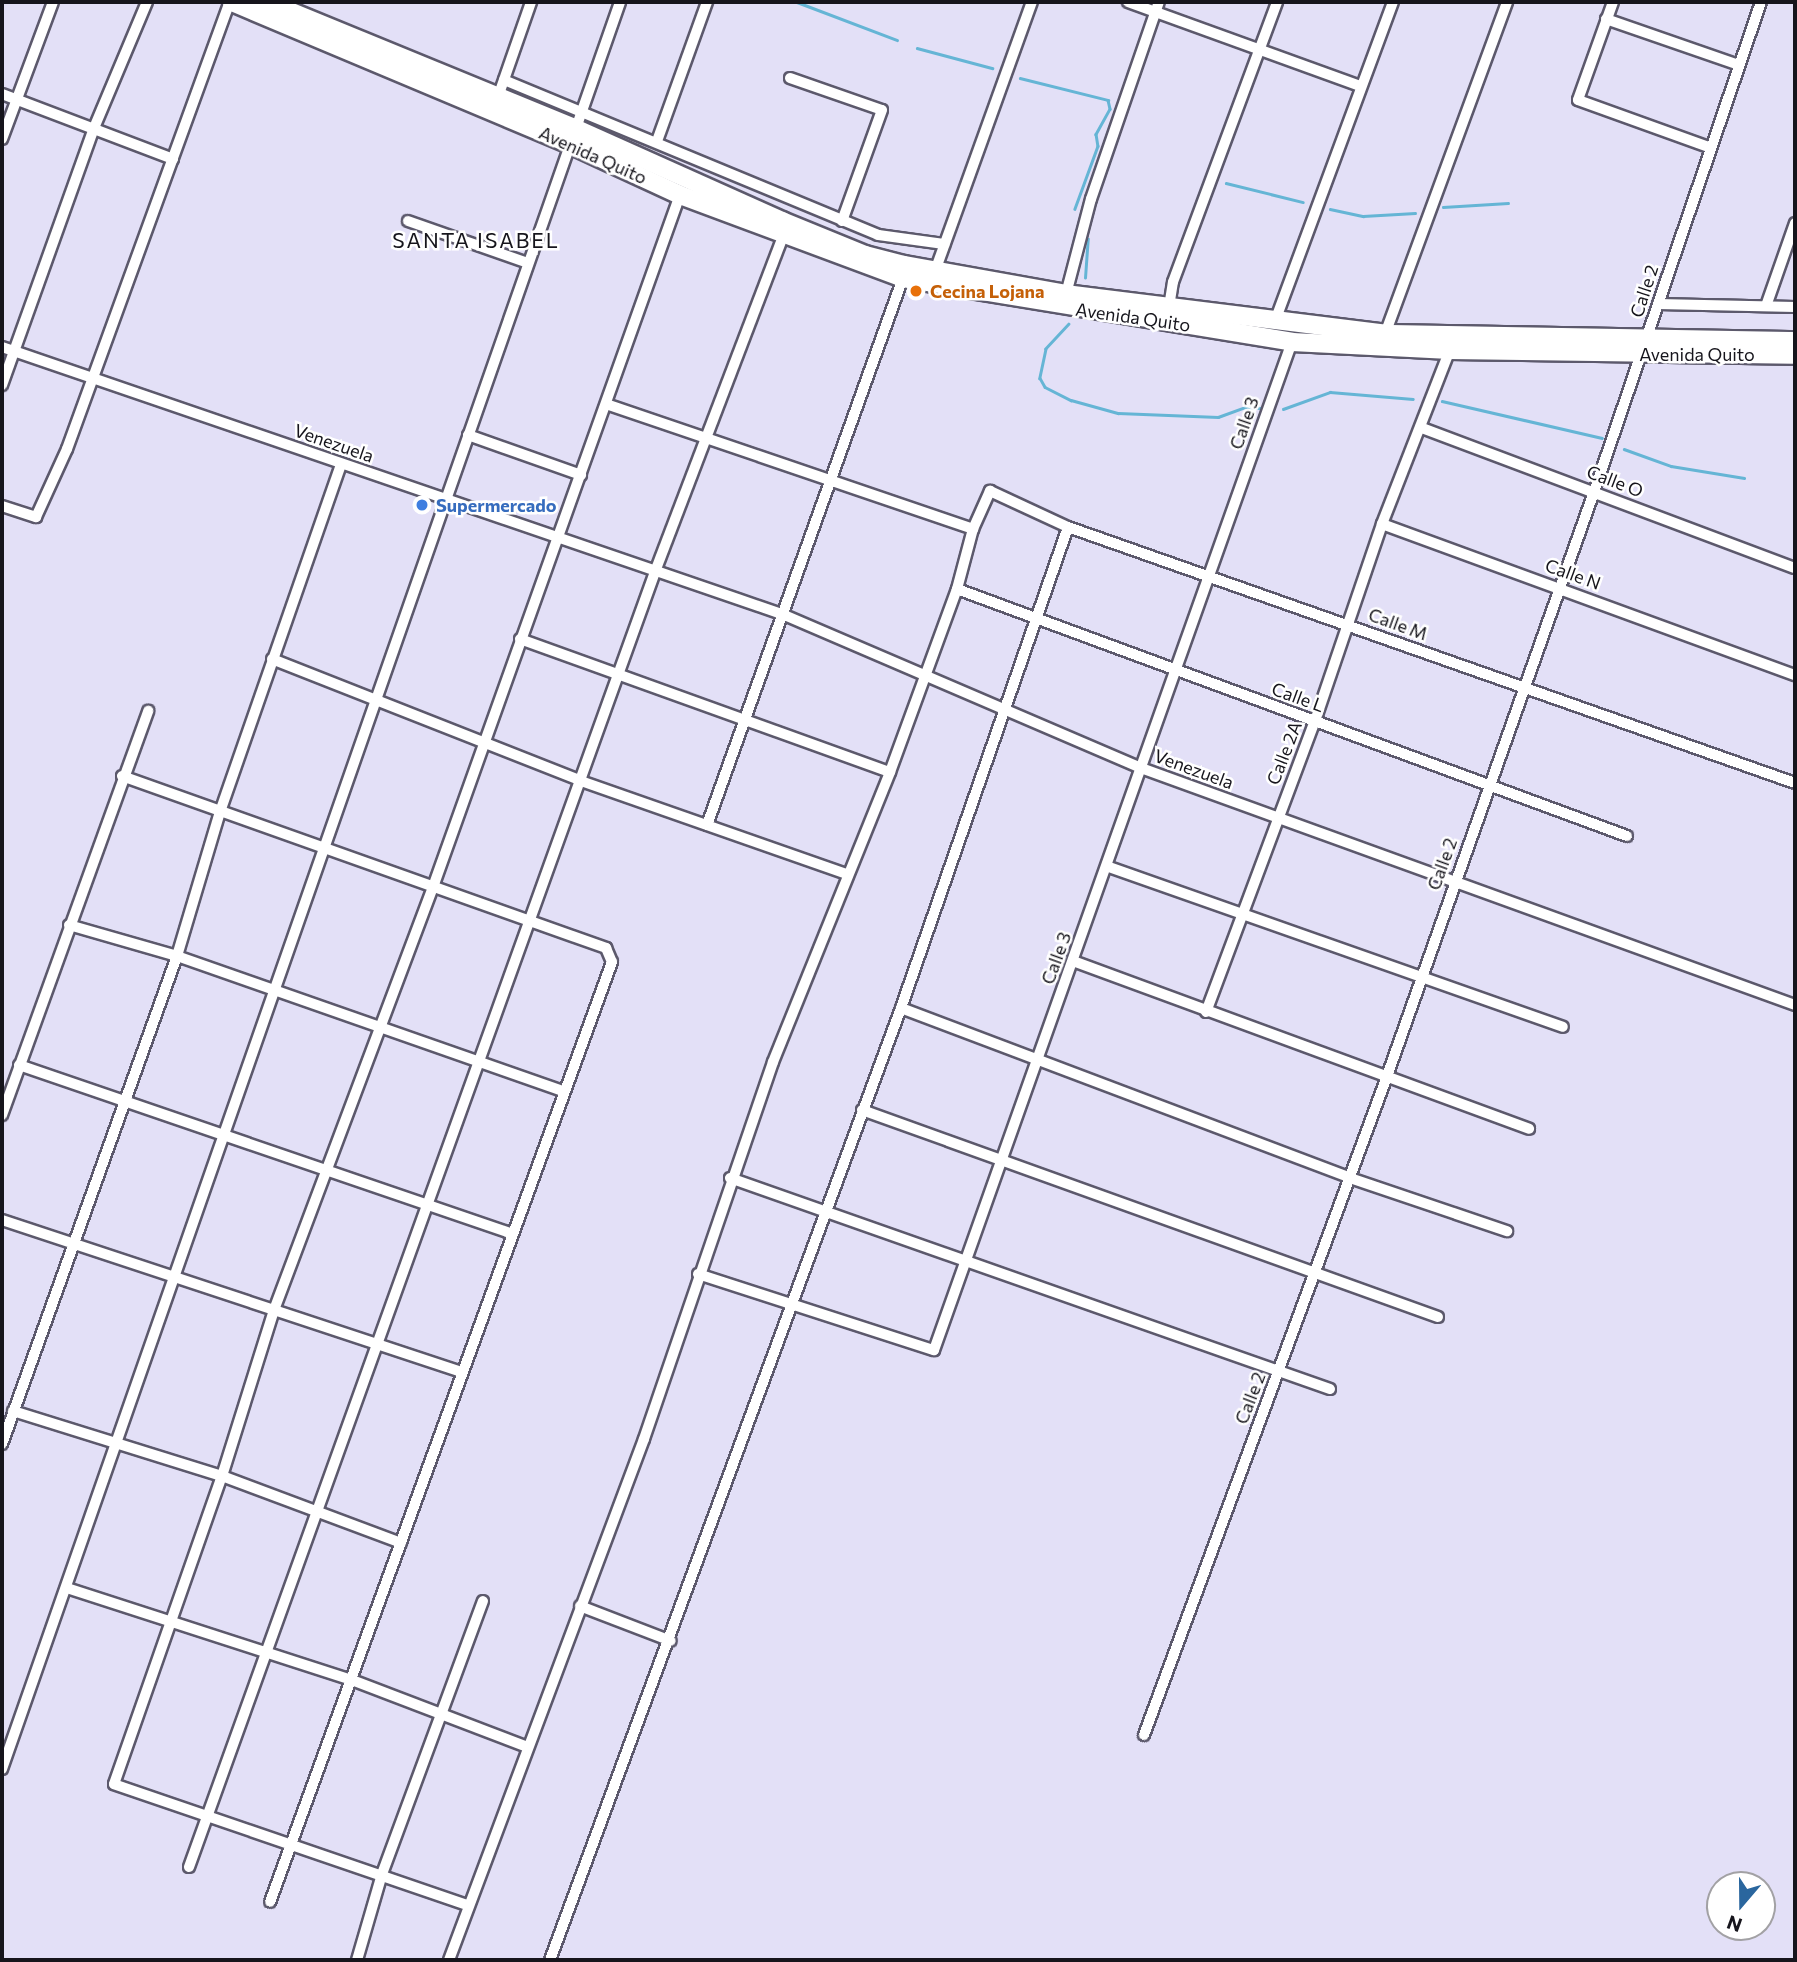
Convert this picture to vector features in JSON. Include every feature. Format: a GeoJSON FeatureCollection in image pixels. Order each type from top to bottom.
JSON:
{"type":"FeatureCollection","features":[{"type":"Feature","properties":{"kind":"highway","name":"Avenida Quito"},"geometry":{"type":"LineString","coordinates":[[231,2],[865,255],[935,271],[1066,294],[1385,334],[1795,355]]}},
{"type":"Feature","properties":{"kind":"highway","name":"Avenida Quito"},"geometry":{"type":"LineString","coordinates":[[267,2],[501,89],[572,136],[680,195],[783,236],[903,278],[1292,342],[1450,350],[1795,341]]}},
{"type":"Feature","properties":{"kind":"street"},"geometry":{"type":"LineString","coordinates":[[2,139],[53,2]]}},
{"type":"Feature","properties":{"kind":"street"},"geometry":{"type":"LineString","coordinates":[[2,385],[94,128],[147,2]]}},
{"type":"Feature","properties":{"kind":"street"},"geometry":{"type":"LineString","coordinates":[[2,506],[36,517],[67,449],[90,379],[231,2]]}},
{"type":"Feature","properties":{"kind":"street"},"geometry":{"type":"LineString","coordinates":[[531,2],[501,89],[581,110],[878,235],[944,244]]}},
{"type":"Feature","properties":{"kind":"street"},"geometry":{"type":"LineString","coordinates":[[2,1769],[177,1278],[323,847],[620,2]]}},
{"type":"Feature","properties":{"kind":"street"},"geometry":{"type":"LineString","coordinates":[[657,141],[707,2]]}},
{"type":"Feature","properties":{"kind":"street"},"geometry":{"type":"LineString","coordinates":[[935,271],[1032,2]]}},
{"type":"Feature","properties":{"kind":"street"},"geometry":{"type":"LineString","coordinates":[[1128,2],[1157,7],[1259,50],[1360,86]]}},
{"type":"Feature","properties":{"kind":"street"},"geometry":{"type":"LineString","coordinates":[[1169,307],[1174,282],[1277,2]]}},
{"type":"Feature","properties":{"kind":"street"},"geometry":{"type":"LineString","coordinates":[[1275,321],[1393,2]]}},
{"type":"Feature","properties":{"kind":"street"},"geometry":{"type":"LineString","coordinates":[[1385,334],[1505,2]]}},
{"type":"Feature","properties":{"kind":"street"},"geometry":{"type":"LineString","coordinates":[[1613,2],[1578,100],[1711,148]]}},
{"type":"Feature","properties":{"kind":"street","name":"Calle 2"},"geometry":{"type":"LineString","coordinates":[[1144,1735],[1386,1079],[1523,687],[1561,587],[1761,2]]}},
{"type":"Feature","properties":{"kind":"street"},"geometry":{"type":"LineString","coordinates":[[1066,294],[1076,246],[1157,7]]}},
{"type":"Feature","properties":{"kind":"street"},"geometry":{"type":"LineString","coordinates":[[1606,19],[1739,65]]}},
{"type":"Feature","properties":{"kind":"street"},"geometry":{"type":"LineString","coordinates":[[790,78],[882,110],[842,221]]}},
{"type":"Feature","properties":{"kind":"street"},"geometry":{"type":"LineString","coordinates":[[2,94],[173,159]]}},
{"type":"Feature","properties":{"kind":"street"},"geometry":{"type":"LineString","coordinates":[[467,1905],[114,1784],[222,1476],[274,1310],[329,1170],[433,887],[482,743],[559,538],[680,195]]}},
{"type":"Feature","properties":{"kind":"street"},"geometry":{"type":"LineString","coordinates":[[408,221],[528,263]]}},
{"type":"Feature","properties":{"kind":"street"},"geometry":{"type":"LineString","coordinates":[[1766,306],[1795,223]]}},
{"type":"Feature","properties":{"kind":"street"},"geometry":{"type":"LineString","coordinates":[[189,1867],[656,569],[708,440],[783,236]]}},
{"type":"Feature","properties":{"kind":"street"},"geometry":{"type":"LineString","coordinates":[[707,825],[903,278]]}},
{"type":"Feature","properties":{"kind":"street"},"geometry":{"type":"LineString","coordinates":[[1658,304],[1795,307]]}},
{"type":"Feature","properties":{"kind":"street","name":"Calle 3"},"geometry":{"type":"LineString","coordinates":[[698,1274],[934,1350],[999,1161],[1108,867],[1173,670],[1292,342]]}},
{"type":"Feature","properties":{"kind":"street","name":"Venezuela"},"geometry":{"type":"LineString","coordinates":[[2,347],[782,614],[924,674],[1004,712],[1141,768],[1795,1005]]}},
{"type":"Feature","properties":{"kind":"street","name":"Calle 2A"},"geometry":{"type":"LineString","coordinates":[[1206,1012],[1315,721],[1381,524],[1422,428],[1450,350]]}},
{"type":"Feature","properties":{"kind":"street"},"geometry":{"type":"LineString","coordinates":[[449,1960],[467,1905],[644,1439],[730,1178],[847,874],[890,772],[957,589],[973,529],[606,404]]}},
{"type":"Feature","properties":{"kind":"street","name":"Calle O"},"geometry":{"type":"LineString","coordinates":[[1422,428],[1795,568]]}},
{"type":"Feature","properties":{"kind":"street"},"geometry":{"type":"LineString","coordinates":[[468,435],[581,475]]}},
{"type":"Feature","properties":{"kind":"street"},"geometry":{"type":"LineString","coordinates":[[2,1444],[177,956],[220,812],[341,465]]}},
{"type":"Feature","properties":{"kind":"street","name":"Calle M"},"geometry":{"type":"LineString","coordinates":[[973,529],[990,491],[1068,527],[1795,783]]}},
{"type":"Feature","properties":{"kind":"street","name":"Calle N"},"geometry":{"type":"LineString","coordinates":[[1381,524],[1561,587],[1795,675]]}},
{"type":"Feature","properties":{"kind":"street"},"geometry":{"type":"LineString","coordinates":[[550,1960],[671,1640],[824,1208],[901,1009],[1068,527]]}},
{"type":"Feature","properties":{"kind":"street","name":"Calle L"},"geometry":{"type":"LineString","coordinates":[[957,589],[1627,835]]}},
{"type":"Feature","properties":{"kind":"street"},"geometry":{"type":"LineString","coordinates":[[520,639],[890,772]]}},
{"type":"Feature","properties":{"kind":"street"},"geometry":{"type":"LineString","coordinates":[[272,659],[374,703],[581,781],[847,874]]}},
{"type":"Feature","properties":{"kind":"street"},"geometry":{"type":"LineString","coordinates":[[2,1115],[122,776],[148,711]]}},
{"type":"Feature","properties":{"kind":"street"},"geometry":{"type":"LineString","coordinates":[[122,776],[530,919],[611,953],[609,973],[563,1091],[270,1902]]}},
{"type":"Feature","properties":{"kind":"street"},"geometry":{"type":"LineString","coordinates":[[1108,867],[1563,1027]]}},
{"type":"Feature","properties":{"kind":"street"},"geometry":{"type":"LineString","coordinates":[[69,925],[177,956],[563,1091]]}},
{"type":"Feature","properties":{"kind":"street"},"geometry":{"type":"LineString","coordinates":[[1073,961],[1386,1079],[1530,1129]]}},
{"type":"Feature","properties":{"kind":"street"},"geometry":{"type":"LineString","coordinates":[[901,1009],[1350,1178],[1507,1231]]}},
{"type":"Feature","properties":{"kind":"street"},"geometry":{"type":"LineString","coordinates":[[19,1065],[428,1202],[513,1234]]}},
{"type":"Feature","properties":{"kind":"street"},"geometry":{"type":"LineString","coordinates":[[862,1110],[1438,1317]]}},
{"type":"Feature","properties":{"kind":"street"},"geometry":{"type":"LineString","coordinates":[[730,1178],[824,1208],[964,1261],[1330,1389]]}},
{"type":"Feature","properties":{"kind":"street"},"geometry":{"type":"LineString","coordinates":[[2,1220],[462,1372]]}},
{"type":"Feature","properties":{"kind":"street"},"geometry":{"type":"LineString","coordinates":[[13,1411],[222,1476],[401,1543]]}},
{"type":"Feature","properties":{"kind":"street"},"geometry":{"type":"LineString","coordinates":[[67,1588],[352,1680],[527,1747]]}},
{"type":"Feature","properties":{"kind":"street"},"geometry":{"type":"LineString","coordinates":[[358,1960],[382,1874],[483,1601]]}},
{"type":"Feature","properties":{"kind":"street"},"geometry":{"type":"LineString","coordinates":[[580,1606],[671,1640]]}},
{"type":"Feature","properties":{"kind":"waterway"},"geometry":{"type":"LineString","coordinates":[[797,2],[897,40]]}},
{"type":"Feature","properties":{"kind":"waterway"},"geometry":{"type":"LineString","coordinates":[[917,48],[992,68]]}},
{"type":"Feature","properties":{"kind":"waterway"},"geometry":{"type":"LineString","coordinates":[[1020,78],[1108,100],[1110,109],[1096,134],[1098,146],[1075,209]]}},
{"type":"Feature","properties":{"kind":"waterway"},"geometry":{"type":"LineString","coordinates":[[1226,183],[1303,202]]}},
{"type":"Feature","properties":{"kind":"waterway"},"geometry":{"type":"LineString","coordinates":[[1443,207],[1508,203]]}},
{"type":"Feature","properties":{"kind":"waterway"},"geometry":{"type":"LineString","coordinates":[[1330,209],[1363,216],[1415,213]]}},
{"type":"Feature","properties":{"kind":"waterway"},"geometry":{"type":"LineString","coordinates":[[1085,278],[1088,239]]}},
{"type":"Feature","properties":{"kind":"waterway"},"geometry":{"type":"LineString","coordinates":[[1069,324],[1046,349],[1040,378],[1045,387],[1071,400],[1118,413],[1218,417],[1245,407],[1260,408]]}},
{"type":"Feature","properties":{"kind":"waterway"},"geometry":{"type":"LineString","coordinates":[[1283,409],[1330,392],[1413,399]]}},
{"type":"Feature","properties":{"kind":"waterway"},"geometry":{"type":"LineString","coordinates":[[1442,401],[1602,438]]}},
{"type":"Feature","properties":{"kind":"waterway"},"geometry":{"type":"LineString","coordinates":[[1624,449],[1671,466],[1744,478]]}},
{"type":"Feature","properties":{"kind":"place","name":"Cecina Lojana"},"geometry":{"type":"Point","coordinates":[916,291]}},
{"type":"Feature","properties":{"kind":"place","name":"Supermercado"},"geometry":{"type":"Point","coordinates":[422,505]}},
{"type":"Feature","properties":{"kind":"district","name":"SANTA ISABEL"},"geometry":{"type":"Point","coordinates":[476,240]}}]}
